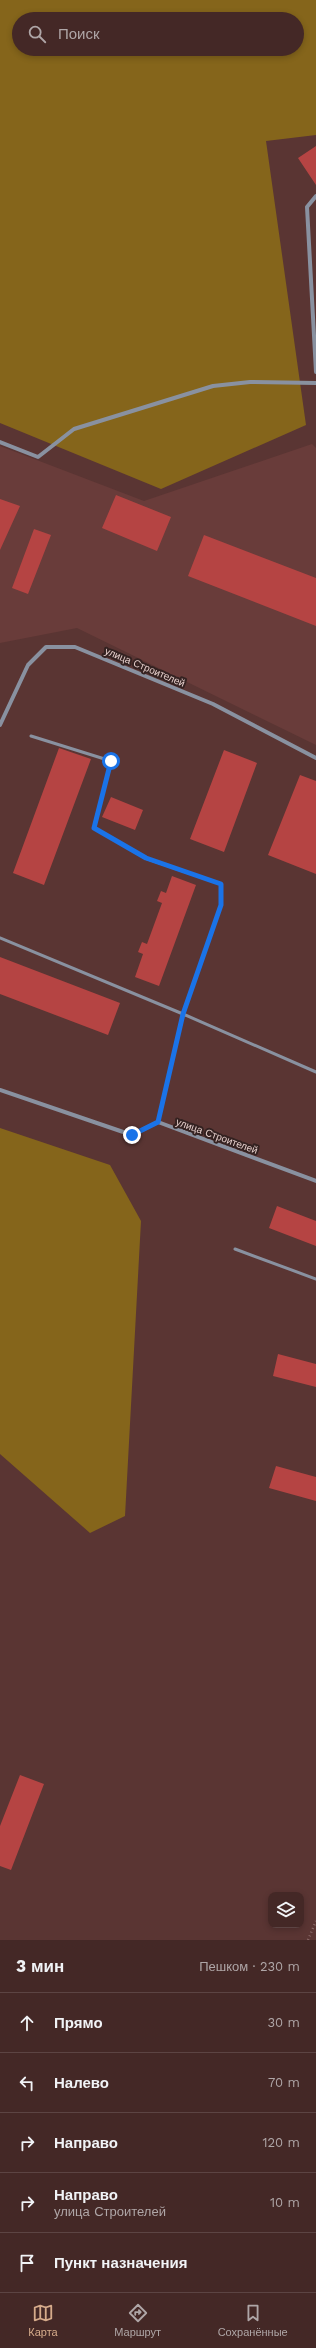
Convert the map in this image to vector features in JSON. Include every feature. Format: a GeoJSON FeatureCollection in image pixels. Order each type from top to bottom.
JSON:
{"type":"FeatureCollection","features":[{"type":"Feature","properties":{"kind":"street"},"geometry":{"type":"LineString","coordinates":[[316,196],[307,207],[316,372]]}},
{"type":"Feature","properties":{"kind":"street"},"geometry":{"type":"LineString","coordinates":[[0,442],[38,457],[74,429],[213,386],[250,382],[316,383]]}},
{"type":"Feature","properties":{"kind":"street","name":"улица Строителей"},"geometry":{"type":"LineString","coordinates":[[0,725],[28,665],[46,647],[75,647],[213,704],[316,758]]}},
{"type":"Feature","properties":{"kind":"street"},"geometry":{"type":"LineString","coordinates":[[0,1090],[132,1135],[158,1122]]}},
{"type":"Feature","properties":{"kind":"street","name":"улица Строителей"},"geometry":{"type":"LineString","coordinates":[[158,1122],[316,1181]]}},
{"type":"Feature","properties":{"kind":"lane"},"geometry":{"type":"LineString","coordinates":[[31,736],[111,761],[94,828],[146,858],[221,884],[221,905],[183,1014],[158,1122]]}},
{"type":"Feature","properties":{"kind":"lane"},"geometry":{"type":"LineString","coordinates":[[0,938],[183,1014],[316,1072]]}},
{"type":"Feature","properties":{"kind":"lane"},"geometry":{"type":"LineString","coordinates":[[235,1249],[316,1279]]}},
{"type":"Feature","properties":{"kind":"path"},"geometry":{"type":"LineString","coordinates":[[308,1940],[316,1921]]}},
{"type":"Feature","properties":{"kind":"shaded area"},"geometry":{"type":"Polygon","coordinates":[[[0,0],[316,0],[316,135],[266,141],[306,425],[161,489],[0,423],[0,0]]]}},
{"type":"Feature","properties":{"kind":"shaded area"},"geometry":{"type":"Polygon","coordinates":[[[312,444],[316,448],[316,745],[77,628],[0,643],[0,446],[144,501],[312,444]]]}},
{"type":"Feature","properties":{"kind":"shaded area"},"geometry":{"type":"Polygon","coordinates":[[[0,1128],[110,1165],[141,1221],[125,1516],[90,1533],[0,1454],[0,1128]]]}},
{"type":"Feature","properties":{"kind":"building"},"geometry":{"type":"Polygon","coordinates":[[[316,146],[316,185],[298,158],[316,146]]]}},
{"type":"Feature","properties":{"kind":"building"},"geometry":{"type":"Polygon","coordinates":[[[116,495],[171,517],[157,551],[102,528],[116,495]]]}},
{"type":"Feature","properties":{"kind":"building"},"geometry":{"type":"Polygon","coordinates":[[[0,499],[20,506],[0,550],[0,499]]]}},
{"type":"Feature","properties":{"kind":"building"},"geometry":{"type":"Polygon","coordinates":[[[34,529],[51,535],[28,594],[12,588],[34,529]]]}},
{"type":"Feature","properties":{"kind":"building"},"geometry":{"type":"Polygon","coordinates":[[[204,535],[316,578],[316,626],[188,576],[204,535]]]}},
{"type":"Feature","properties":{"kind":"building"},"geometry":{"type":"Polygon","coordinates":[[[59,748],[91,759],[44,885],[13,873],[59,748]]]}},
{"type":"Feature","properties":{"kind":"building"},"geometry":{"type":"Polygon","coordinates":[[[224,750],[257,763],[224,852],[190,839],[224,750]]]}},
{"type":"Feature","properties":{"kind":"building"},"geometry":{"type":"Polygon","coordinates":[[[300,775],[316,781],[316,874],[268,855],[300,775]]]}},
{"type":"Feature","properties":{"kind":"building"},"geometry":{"type":"Polygon","coordinates":[[[111,797],[143,810],[135,830],[102,817],[111,797]]]}},
{"type":"Feature","properties":{"kind":"building"},"geometry":{"type":"Polygon","coordinates":[[[172,876],[196,885],[159,986],[135,977],[143,954],[138,952],[142,942],[147,944],[162,903],[157,901],[161,891],[166,893],[172,876]]]}},
{"type":"Feature","properties":{"kind":"building"},"geometry":{"type":"Polygon","coordinates":[[[0,957],[120,1003],[108,1035],[0,994],[0,957]]]}},
{"type":"Feature","properties":{"kind":"building"},"geometry":{"type":"Polygon","coordinates":[[[277,1206],[316,1221],[316,1246],[269,1228],[277,1206]]]}},
{"type":"Feature","properties":{"kind":"building"},"geometry":{"type":"Polygon","coordinates":[[[278,1354],[316,1364],[316,1387],[273,1376],[278,1354]]]}},
{"type":"Feature","properties":{"kind":"building"},"geometry":{"type":"Polygon","coordinates":[[[276,1466],[316,1477],[316,1501],[269,1488],[276,1466]]]}},
{"type":"Feature","properties":{"kind":"building"},"geometry":{"type":"Polygon","coordinates":[[[20,1775],[44,1784],[11,1870],[0,1866],[0,1826],[20,1775]]]}},
{"type":"Feature","properties":{"kind":"route"},"geometry":{"type":"LineString","coordinates":[[111,761],[94,828],[146,858],[221,884],[221,905],[183,1014],[158,1122],[132,1135]]}}]}
